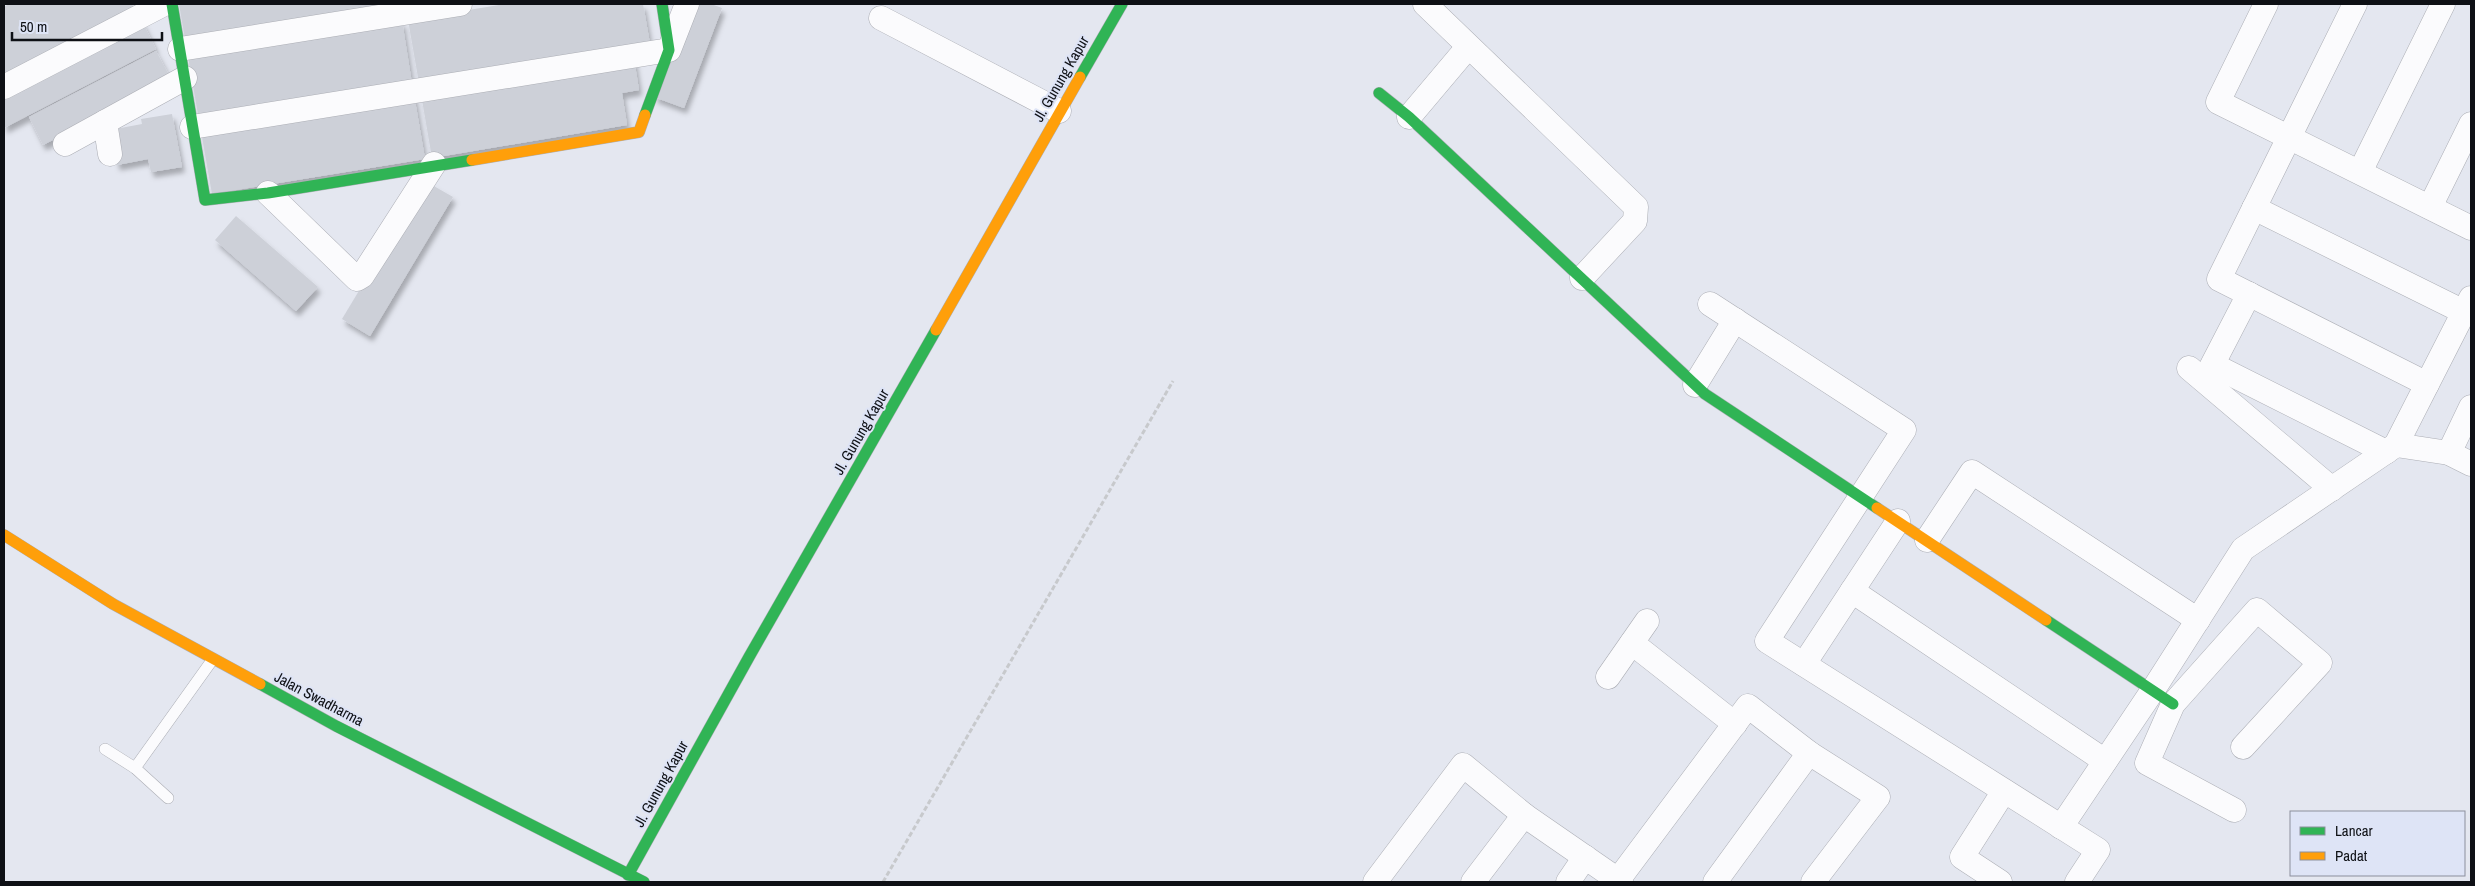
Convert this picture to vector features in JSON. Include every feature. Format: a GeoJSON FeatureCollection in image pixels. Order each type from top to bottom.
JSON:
{"type":"FeatureCollection","features":[{"type":"Feature","properties":{"kind":"street"},"geometry":{"type":"LineString","coordinates":[[4,87],[164,4]]}},
{"type":"Feature","properties":{"kind":"street"},"geometry":{"type":"LineString","coordinates":[[172,4],[205,200],[268,193],[434,164],[639,132],[687,4]]}},
{"type":"Feature","properties":{"kind":"street"},"geometry":{"type":"LineString","coordinates":[[180,50],[460,4]]}},
{"type":"Feature","properties":{"kind":"street"},"geometry":{"type":"LineString","coordinates":[[662,4],[669,50]]}},
{"type":"Feature","properties":{"kind":"street","name":"Jl. Gunung Kapur"},"geometry":{"type":"LineString","coordinates":[[628,875],[749,657],[1059,111],[1122,4]]}},
{"type":"Feature","properties":{"kind":"street"},"geometry":{"type":"LineString","coordinates":[[1425,4],[1468,48],[1636,207],[1635,221],[1582,278]]}},
{"type":"Feature","properties":{"kind":"street"},"geometry":{"type":"LineString","coordinates":[[2266,4],[2218,102],[2471,228]]}},
{"type":"Feature","properties":{"kind":"street"},"geometry":{"type":"LineString","coordinates":[[2355,4],[2219,279],[2427,384]]}},
{"type":"Feature","properties":{"kind":"street"},"geometry":{"type":"LineString","coordinates":[[2360,172],[2443,4]]}},
{"type":"Feature","properties":{"kind":"street"},"geometry":{"type":"LineString","coordinates":[[882,18],[1059,111]]}},
{"type":"Feature","properties":{"kind":"street"},"geometry":{"type":"LineString","coordinates":[[1410,117],[1468,48]]}},
{"type":"Feature","properties":{"kind":"street"},"geometry":{"type":"LineString","coordinates":[[192,127],[669,50]]}},
{"type":"Feature","properties":{"kind":"street"},"geometry":{"type":"LineString","coordinates":[[65,144],[185,78]]}},
{"type":"Feature","properties":{"kind":"street"},"geometry":{"type":"LineString","coordinates":[[1379,93],[1410,117],[1695,385],[2173,704]]}},
{"type":"Feature","properties":{"kind":"street"},"geometry":{"type":"LineString","coordinates":[[105,122],[110,154]]}},
{"type":"Feature","properties":{"kind":"street"},"geometry":{"type":"LineString","coordinates":[[2430,207],[2471,124]]}},
{"type":"Feature","properties":{"kind":"street"},"geometry":{"type":"LineString","coordinates":[[268,193],[357,279],[362,276],[434,164]]}},
{"type":"Feature","properties":{"kind":"street"},"geometry":{"type":"LineString","coordinates":[[2061,827],[2153,690],[2243,549],[2391,449],[2468,305],[2254,208]]}},
{"type":"Feature","properties":{"kind":"street"},"geometry":{"type":"LineString","coordinates":[[2202,371],[2249,294]]}},
{"type":"Feature","properties":{"kind":"street"},"geometry":{"type":"LineString","coordinates":[[1710,304],[1904,430],[1768,641],[2098,850],[2077,882]]}},
{"type":"Feature","properties":{"kind":"street"},"geometry":{"type":"LineString","coordinates":[[1695,385],[1734,320]]}},
{"type":"Feature","properties":{"kind":"street"},"geometry":{"type":"LineString","coordinates":[[2202,371],[2391,449],[2449,453],[2471,464]]}},
{"type":"Feature","properties":{"kind":"street"},"geometry":{"type":"LineString","coordinates":[[2202,371],[2332,489]]}},
{"type":"Feature","properties":{"kind":"street"},"geometry":{"type":"LineString","coordinates":[[2449,453],[2471,407]]}},
{"type":"Feature","properties":{"kind":"street"},"geometry":{"type":"LineString","coordinates":[[1927,540],[1972,472],[2198,620]]}},
{"type":"Feature","properties":{"kind":"street"},"geometry":{"type":"LineString","coordinates":[[1804,664],[1898,521]]}},
{"type":"Feature","properties":{"kind":"street","name":"Jalan Swadharma"},"geometry":{"type":"LineString","coordinates":[[4,535],[114,604],[336,726],[644,882]]}},
{"type":"Feature","properties":{"kind":"street"},"geometry":{"type":"LineString","coordinates":[[1852,591],[2105,761]]}},
{"type":"Feature","properties":{"kind":"street"},"geometry":{"type":"LineString","coordinates":[[2234,810],[2146,763],[2173,704],[2257,610],[2320,663],[2243,747]]}},
{"type":"Feature","properties":{"kind":"street"},"geometry":{"type":"LineString","coordinates":[[1608,677],[1647,621]]}},
{"type":"Feature","properties":{"kind":"street"},"geometry":{"type":"LineString","coordinates":[[1632,643],[1735,724]]}},
{"type":"Feature","properties":{"kind":"street"},"geometry":{"type":"LineString","coordinates":[[1375,882],[1463,765],[1524,815],[1620,881],[1748,706],[1809,753],[1878,797],[1813,882]]}},
{"type":"Feature","properties":{"kind":"street"},"geometry":{"type":"LineString","coordinates":[[1715,882],[1809,753]]}},
{"type":"Feature","properties":{"kind":"street"},"geometry":{"type":"LineString","coordinates":[[2000,882],[1962,857],[2004,791]]}},
{"type":"Feature","properties":{"kind":"street"},"geometry":{"type":"LineString","coordinates":[[1473,882],[1524,815]]}},
{"type":"Feature","properties":{"kind":"street"},"geometry":{"type":"LineString","coordinates":[[1568,882],[1585,857]]}},
{"type":"Feature","properties":{"kind":"lane"},"geometry":{"type":"LineString","coordinates":[[135,768],[213,659]]}},
{"type":"Feature","properties":{"kind":"lane"},"geometry":{"type":"LineString","coordinates":[[105,749],[135,768],[168,798]]}},
{"type":"Feature","properties":{"kind":"path"},"geometry":{"type":"LineString","coordinates":[[884,882],[1173,381]]}},
{"type":"Feature","properties":{"kind":"building"},"geometry":{"type":"Polygon","coordinates":[[[9,4],[132,4],[135,10],[4,78],[4,7],[9,4]]]}},
{"type":"Feature","properties":{"kind":"building"},"geometry":{"type":"Polygon","coordinates":[[[179,4],[399,4],[185,39],[179,4]]]}},
{"type":"Feature","properties":{"kind":"building"},"geometry":{"type":"Polygon","coordinates":[[[505,4],[643,4],[650,44],[419,83],[408,20],[505,4]]]}},
{"type":"Feature","properties":{"kind":"building"},"geometry":{"type":"Polygon","coordinates":[[[689,4],[711,4],[722,8],[684,108],[654,97],[689,4]]]}},
{"type":"Feature","properties":{"kind":"building"},"geometry":{"type":"Polygon","coordinates":[[[142,21],[156,49],[4,128],[4,92],[142,21]]]}},
{"type":"Feature","properties":{"kind":"building"},"geometry":{"type":"Polygon","coordinates":[[[402,21],[412,84],[199,120],[188,57],[402,21]]]}},
{"type":"Feature","properties":{"kind":"building"},"geometry":{"type":"Polygon","coordinates":[[[156,51],[171,79],[43,145],[29,117],[156,51]]]}},
{"type":"Feature","properties":{"kind":"building"},"geometry":{"type":"Polygon","coordinates":[[[634,59],[639,90],[622,93],[627,125],[432,158],[421,94],[634,59]]]}},
{"type":"Feature","properties":{"kind":"building"},"geometry":{"type":"Polygon","coordinates":[[[414,95],[425,159],[212,194],[201,131],[414,95]]]}},
{"type":"Feature","properties":{"kind":"building"},"geometry":{"type":"Polygon","coordinates":[[[172,114],[182,167],[151,172],[148,159],[117,165],[110,130],[142,124],[141,119],[172,114]]]}},
{"type":"Feature","properties":{"kind":"building"},"geometry":{"type":"Polygon","coordinates":[[[425,181],[453,197],[370,336],[342,319],[425,181]]]}},
{"type":"Feature","properties":{"kind":"building"},"geometry":{"type":"Polygon","coordinates":[[[236,216],[318,287],[296,311],[215,240],[236,216]]]}},
{"type":"Feature","properties":{"kind":"traffic: fast"},"geometry":{"type":"LineString","coordinates":[[172,4],[205,200],[268,193],[472,160]]}},
{"type":"Feature","properties":{"kind":"traffic: fast"},"geometry":{"type":"LineString","coordinates":[[645,115],[669,50],[662,4]]}},
{"type":"Feature","properties":{"kind":"traffic: fast"},"geometry":{"type":"LineString","coordinates":[[1080,77],[1122,4]]}},
{"type":"Feature","properties":{"kind":"traffic: fast"},"geometry":{"type":"LineString","coordinates":[[1379,93],[1409,117],[1705,394],[1877,508]]}},
{"type":"Feature","properties":{"kind":"traffic: fast"},"geometry":{"type":"LineString","coordinates":[[628,875],[749,657],[936,330]]}},
{"type":"Feature","properties":{"kind":"traffic: fast"},"geometry":{"type":"LineString","coordinates":[[2046,620],[2173,704]]}},
{"type":"Feature","properties":{"kind":"traffic: fast"},"geometry":{"type":"LineString","coordinates":[[260,684],[336,726],[644,882]]}},
{"type":"Feature","properties":{"kind":"traffic: slow"},"geometry":{"type":"LineString","coordinates":[[936,330],[1080,77]]}},
{"type":"Feature","properties":{"kind":"traffic: slow"},"geometry":{"type":"LineString","coordinates":[[472,160],[639,132],[645,115]]}},
{"type":"Feature","properties":{"kind":"traffic: slow"},"geometry":{"type":"LineString","coordinates":[[1877,508],[2046,620]]}},
{"type":"Feature","properties":{"kind":"traffic: slow"},"geometry":{"type":"LineString","coordinates":[[4,535],[113,604],[260,684]]}}]}
